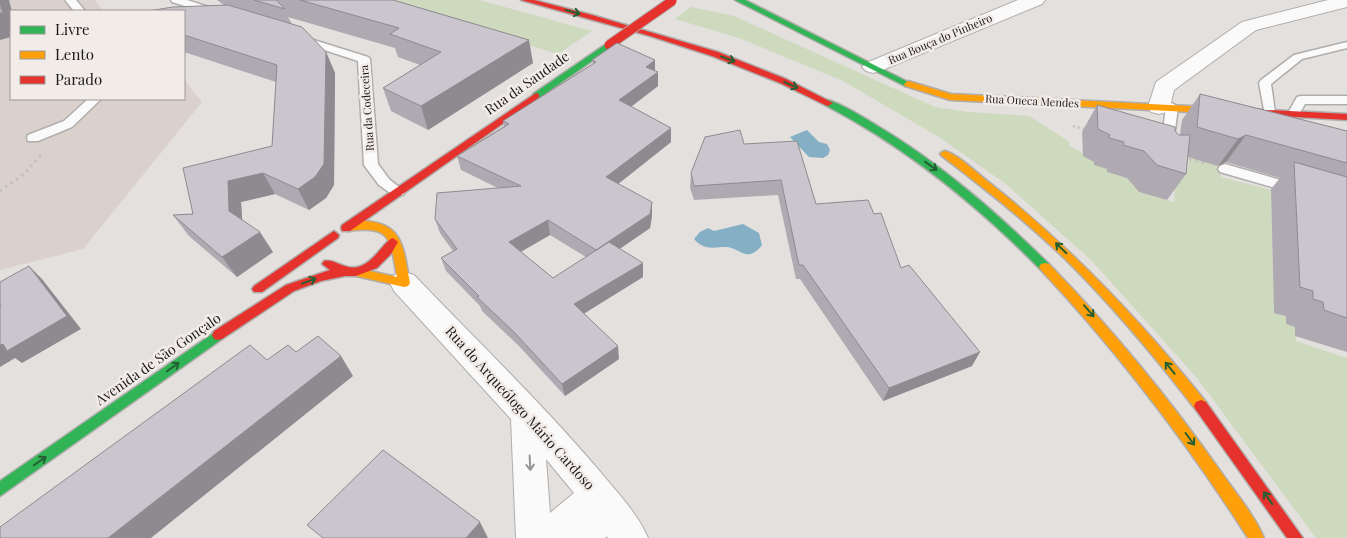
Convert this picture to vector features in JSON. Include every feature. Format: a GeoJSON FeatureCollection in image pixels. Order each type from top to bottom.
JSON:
{"type":"FeatureCollection","features":[{"type":"Feature","properties":{"kind":"main road"},"geometry":{"type":"LineString","coordinates":[[525,0],[673,40],[778,79],[874,128],[953,181],[1017,236],[1091,313],[1204,458],[1257,538]]}},
{"type":"Feature","properties":{"kind":"main road","name":"Rua Oneca Mendes"},"geometry":{"type":"LineString","coordinates":[[739,0],[906,84],[950,97],[1347,117]]}},
{"type":"Feature","properties":{"kind":"main road","name":"Rua da Saudade"},"geometry":{"type":"LineString","coordinates":[[346,228],[673,1]]}},
{"type":"Feature","properties":{"kind":"main road"},"geometry":{"type":"LineString","coordinates":[[635,16],[664,23]]}},
{"type":"Feature","properties":{"kind":"main road"},"geometry":{"type":"LineString","coordinates":[[937,148],[976,175],[1040,228],[1109,298],[1194,398],[1243,462],[1296,538]]}},
{"type":"Feature","properties":{"kind":"main road"},"geometry":{"type":"LineString","coordinates":[[356,272],[370,268],[382,261],[390,252],[398,192]]}},
{"type":"Feature","properties":{"kind":"main road"},"geometry":{"type":"LineString","coordinates":[[248,296],[346,228],[359,224],[373,223],[384,226],[392,238]]}},
{"type":"Feature","properties":{"kind":"main road"},"geometry":{"type":"LineString","coordinates":[[334,235],[327,244],[324,253],[326,261],[332,268],[343,272],[356,272],[404,283]]}},
{"type":"Feature","properties":{"kind":"main road","name":"Rua do Arqueólogo Mário Cardoso"},"geometry":{"type":"LineString","coordinates":[[392,238],[404,283]]}},
{"type":"Feature","properties":{"kind":"main road","name":"Avenida de São Gonçalo"},"geometry":{"type":"LineString","coordinates":[[0,489],[252,312],[290,288],[320,277],[343,272]]}},
{"type":"Feature","properties":{"kind":"street","name":"Rua Bouça do Pinheiro"},"geometry":{"type":"LineString","coordinates":[[873,67],[1035,0]]}},
{"type":"Feature","properties":{"kind":"street"},"geometry":{"type":"LineString","coordinates":[[1166,107],[1164,87],[1248,26],[1347,1]]}},
{"type":"Feature","properties":{"kind":"street","name":"Rua do Arqueólogo Mário Cardoso"},"geometry":{"type":"LineString","coordinates":[[404,283],[527,414],[599,495],[630,538]]}},
{"type":"Feature","properties":{"kind":"street"},"geometry":{"type":"LineString","coordinates":[[527,414],[534,538]]}},
{"type":"Feature","properties":{"kind":"street"},"geometry":{"type":"LineString","coordinates":[[552,538],[560,528],[599,495]]}},
{"type":"Feature","properties":{"kind":"street"},"geometry":{"type":"LineString","coordinates":[[588,538],[599,495]]}},
{"type":"Feature","properties":{"kind":"lane"},"geometry":{"type":"LineString","coordinates":[[70,0],[79,10]]}},
{"type":"Feature","properties":{"kind":"lane"},"geometry":{"type":"LineString","coordinates":[[176,0],[223,15]]}},
{"type":"Feature","properties":{"kind":"lane","name":"Rua da Codeceira"},"geometry":{"type":"LineString","coordinates":[[288,35],[364,59],[371,166],[384,182],[398,192]]}},
{"type":"Feature","properties":{"kind":"lane"},"geometry":{"type":"LineString","coordinates":[[1269,112],[1265,83],[1298,57],[1347,45]]}},
{"type":"Feature","properties":{"kind":"lane"},"geometry":{"type":"LineString","coordinates":[[33,138],[68,124],[93,100]]}},
{"type":"Feature","properties":{"kind":"lane"},"geometry":{"type":"LineString","coordinates":[[1294,113],[1301,100],[1347,100]]}},
{"type":"Feature","properties":{"kind":"lane"},"geometry":{"type":"LineString","coordinates":[[1166,107],[1166,156]]}},
{"type":"Feature","properties":{"kind":"lane"},"geometry":{"type":"LineString","coordinates":[[1225,169],[1310,193]]}},
{"type":"Feature","properties":{"kind":"path"},"geometry":{"type":"LineString","coordinates":[[0,191],[24,174],[68,124]]}},
{"type":"Feature","properties":{"kind":"path"},"geometry":{"type":"LineString","coordinates":[[1070,125],[1084,129]]}},
{"type":"Feature","properties":{"kind":"shaded area"},"geometry":{"type":"Polygon","coordinates":[[[0,0],[95,0],[102,10],[10,10],[10,100],[185,100],[185,81],[202,102],[83,249],[0,270],[0,0]]]}},
{"type":"Feature","properties":{"kind":"green space"},"geometry":{"type":"Polygon","coordinates":[[[376,0],[479,0],[592,31],[558,54],[376,0]]]}},
{"type":"Feature","properties":{"kind":"green space"},"geometry":{"type":"Polygon","coordinates":[[[691,7],[734,16],[935,107],[968,112],[1029,116],[1070,142],[1069,146],[1095,159],[1107,169],[1107,172],[1127,178],[1139,192],[1174,202],[1177,165],[1188,168],[1189,157],[1221,166],[1221,177],[1271,190],[1274,312],[1286,316],[1286,324],[1295,327],[1296,341],[1347,358],[1347,538],[1316,538],[1197,378],[1091,260],[1006,184],[939,137],[843,81],[739,38],[675,19],[691,7]]]}},
{"type":"Feature","properties":{"kind":"water"},"geometry":{"type":"Polygon","coordinates":[[[807,130],[819,142],[827,144],[830,150],[828,155],[823,158],[809,157],[790,137],[807,130]]]}},
{"type":"Feature","properties":{"kind":"water"},"geometry":{"type":"Polygon","coordinates":[[[743,224],[759,233],[762,245],[757,251],[748,254],[727,247],[705,247],[694,239],[700,232],[708,228],[714,231],[743,224]]]}},
{"type":"Feature","properties":{"kind":"building"},"geometry":{"type":"Polygon","coordinates":[[[254,0],[276,0],[285,9],[254,0]]]}},
{"type":"Feature","properties":{"kind":"building"},"geometry":{"type":"Polygon","coordinates":[[[300,0],[393,0],[529,40],[421,106],[383,88],[441,52],[390,34],[399,28],[300,0]]]}},
{"type":"Feature","properties":{"kind":"building"},"geometry":{"type":"Polygon","coordinates":[[[228,5],[302,27],[326,52],[324,164],[315,177],[298,189],[263,173],[228,181],[229,211],[260,232],[222,257],[173,215],[193,214],[183,168],[272,146],[277,65],[185,35],[185,10],[154,10],[173,7],[228,5]]]}},
{"type":"Feature","properties":{"kind":"building"},"geometry":{"type":"Polygon","coordinates":[[[617,43],[655,60],[646,67],[658,72],[619,100],[671,128],[606,177],[652,202],[650,214],[596,250],[548,220],[509,242],[553,278],[609,242],[643,263],[574,304],[618,346],[562,384],[441,258],[457,249],[435,219],[437,193],[521,186],[457,156],[509,124],[503,121],[596,62],[592,60],[617,43]]]}},
{"type":"Feature","properties":{"kind":"building"},"geometry":{"type":"Polygon","coordinates":[[[1200,94],[1347,131],[1347,163],[1246,135],[1238,139],[1197,127],[1200,94]]]}},
{"type":"Feature","properties":{"kind":"building"},"geometry":{"type":"Polygon","coordinates":[[[1097,105],[1175,127],[1175,131],[1179,135],[1190,135],[1186,174],[1157,165],[1144,151],[1123,145],[1124,142],[1109,138],[1110,135],[1098,129],[1097,105]]]}},
{"type":"Feature","properties":{"kind":"building"},"geometry":{"type":"Polygon","coordinates":[[[740,130],[744,144],[797,141],[816,204],[868,200],[874,214],[881,213],[901,268],[909,265],[980,352],[889,388],[803,265],[799,265],[781,180],[694,186],[691,173],[705,137],[740,130]]]}},
{"type":"Feature","properties":{"kind":"building"},"geometry":{"type":"Polygon","coordinates":[[[1294,162],[1347,177],[1347,318],[1324,310],[1323,302],[1313,299],[1313,291],[1300,287],[1294,162]]]}},
{"type":"Feature","properties":{"kind":"building"},"geometry":{"type":"Polygon","coordinates":[[[29,266],[67,316],[7,351],[3,344],[0,345],[0,282],[29,266]]]}},
{"type":"Feature","properties":{"kind":"building"},"geometry":{"type":"Polygon","coordinates":[[[318,336],[341,356],[108,538],[0,538],[0,527],[250,345],[267,360],[288,345],[296,352],[318,336]]]}},
{"type":"Feature","properties":{"kind":"building"},"geometry":{"type":"Polygon","coordinates":[[[383,450],[480,522],[466,538],[323,538],[307,525],[383,450]]]}},
{"type":"Feature","properties":{"kind":"traffic: fast"},"geometry":{"type":"LineString","coordinates":[[739,0],[908,84]]}},
{"type":"Feature","properties":{"kind":"traffic: fast"},"geometry":{"type":"LineString","coordinates":[[536,96],[609,45]]}},
{"type":"Feature","properties":{"kind":"traffic: fast"},"geometry":{"type":"LineString","coordinates":[[828,103],[888,136],[944,176],[971,197],[1045,267]]}},
{"type":"Feature","properties":{"kind":"traffic: fast"},"geometry":{"type":"LineString","coordinates":[[0,489],[218,335]]}},
{"type":"Feature","properties":{"kind":"traffic: slow"},"geometry":{"type":"LineString","coordinates":[[908,84],[950,97],[1229,111]]}},
{"type":"Feature","properties":{"kind":"traffic: slow"},"geometry":{"type":"LineString","coordinates":[[945,154],[984,183],[1067,254],[1108,295],[1201,406]]}},
{"type":"Feature","properties":{"kind":"traffic: slow"},"geometry":{"type":"LineString","coordinates":[[348,227],[377,225],[386,229],[396,245],[404,283],[356,272]]}},
{"type":"Feature","properties":{"kind":"traffic: slow"},"geometry":{"type":"LineString","coordinates":[[1045,267],[1104,330],[1158,397],[1209,467],[1257,538]]}},
{"type":"Feature","properties":{"kind":"traffic: jam"},"geometry":{"type":"LineString","coordinates":[[525,0],[652,34],[715,54],[783,81],[828,103]]}},
{"type":"Feature","properties":{"kind":"traffic: jam"},"geometry":{"type":"LineString","coordinates":[[609,45],[672,1]]}},
{"type":"Feature","properties":{"kind":"traffic: jam"},"geometry":{"type":"LineString","coordinates":[[346,228],[536,96]]}},
{"type":"Feature","properties":{"kind":"traffic: jam"},"geometry":{"type":"LineString","coordinates":[[1229,111],[1347,117]]}},
{"type":"Feature","properties":{"kind":"traffic: jam"},"geometry":{"type":"LineString","coordinates":[[258,289],[334,235]]}},
{"type":"Feature","properties":{"kind":"traffic: jam"},"geometry":{"type":"LineString","coordinates":[[328,264],[346,272],[356,272],[365,269],[381,259],[393,242]]}},
{"type":"Feature","properties":{"kind":"traffic: jam"},"geometry":{"type":"LineString","coordinates":[[218,335],[290,288],[320,277],[343,272]]}},
{"type":"Feature","properties":{"kind":"traffic: jam"},"geometry":{"type":"LineString","coordinates":[[1201,406],[1296,538]]}}]}
